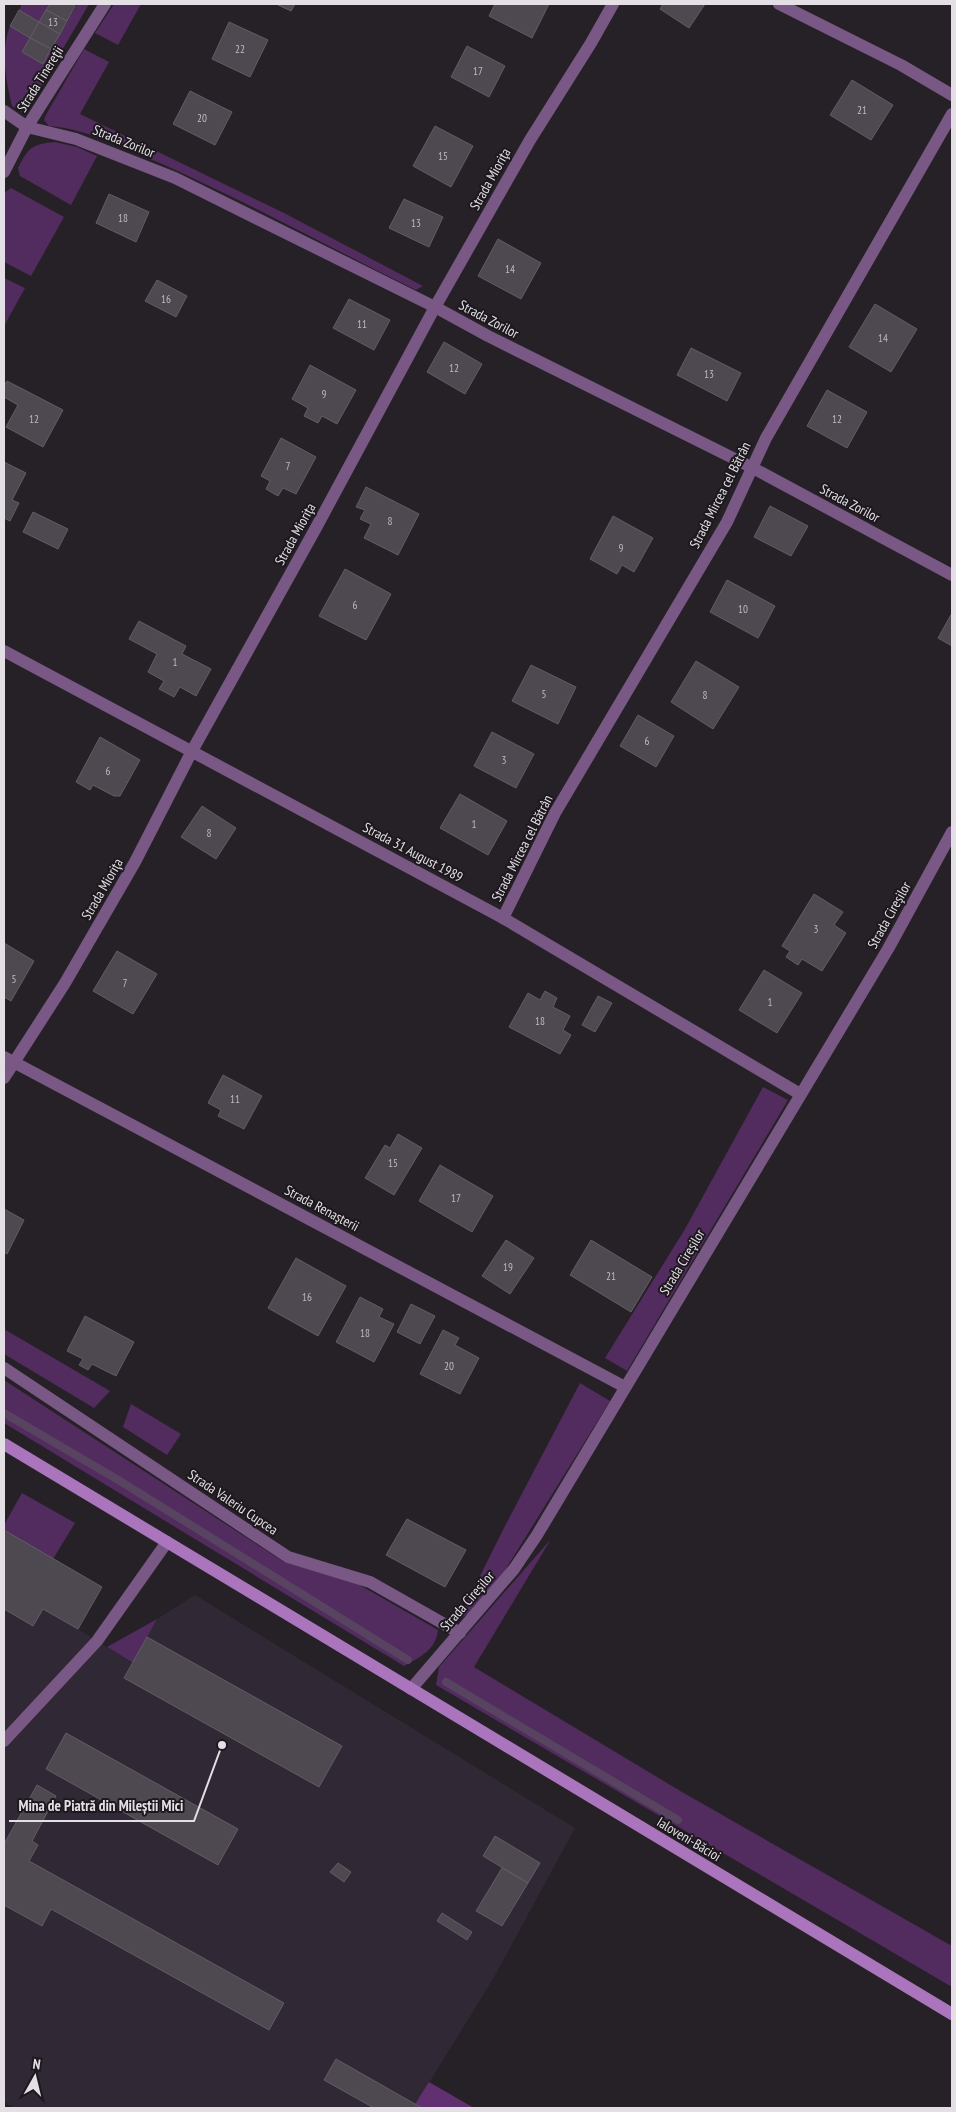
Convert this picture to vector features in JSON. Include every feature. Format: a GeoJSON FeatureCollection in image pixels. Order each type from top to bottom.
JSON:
{"type":"FeatureCollection","features":[{"type":"Feature","properties":{"kind":"main road"},"geometry":{"type":"LineString","coordinates":[[4,1444],[411,1689]]}},
{"type":"Feature","properties":{"kind":"main road","name":"Ialoveni-Băcioi"},"geometry":{"type":"LineString","coordinates":[[411,1689],[952,2014]]}},
{"type":"Feature","properties":{"kind":"street","name":"Strada Tinereţii"},"geometry":{"type":"LineString","coordinates":[[4,172],[27,127],[105,4]]}},
{"type":"Feature","properties":{"kind":"street","name":"Strada Mioriţa"},"geometry":{"type":"LineString","coordinates":[[4,1078],[9,1059],[65,983],[130,871],[192,751],[317,526],[435,307],[530,140],[591,43],[613,4]]}},
{"type":"Feature","properties":{"kind":"street"},"geometry":{"type":"LineString","coordinates":[[779,4],[901,65],[952,95]]}},
{"type":"Feature","properties":{"kind":"street","name":"Strada Zorilor"},"geometry":{"type":"LineString","coordinates":[[4,111],[27,127],[76,139],[175,178],[751,467],[952,575]]}},
{"type":"Feature","properties":{"kind":"street","name":"Strada Mircea cel Bătrân"},"geometry":{"type":"LineString","coordinates":[[503,918],[555,813],[727,522],[751,467],[952,114]]}},
{"type":"Feature","properties":{"kind":"street","name":"Strada 31 August 1989"},"geometry":{"type":"LineString","coordinates":[[4,650],[503,918],[800,1094]]}},
{"type":"Feature","properties":{"kind":"street","name":"Strada Cireşilor"},"geometry":{"type":"LineString","coordinates":[[411,1689],[514,1569],[888,948],[952,832]]}},
{"type":"Feature","properties":{"kind":"street","name":"Strada Renaşterii"},"geometry":{"type":"LineString","coordinates":[[9,1059],[625,1387]]}},
{"type":"Feature","properties":{"kind":"street","name":"Strada Valeriu Cupcea"},"geometry":{"type":"LineString","coordinates":[[4,1368],[288,1557],[370,1582],[460,1633]]}},
{"type":"Feature","properties":{"kind":"street"},"geometry":{"type":"LineString","coordinates":[[4,1741],[97,1640],[167,1542]]}},
{"type":"Feature","properties":{"kind":"shaded area"},"geometry":{"type":"Polygon","coordinates":[[[22,4],[50,4],[39,22],[19,10],[22,4]]]}},
{"type":"Feature","properties":{"kind":"shaded area"},"geometry":{"type":"Polygon","coordinates":[[[77,4],[89,4],[25,114],[12,106],[8,86],[5,46],[10,26],[30,38],[22,52],[43,64],[77,4]]]}},
{"type":"Feature","properties":{"kind":"shaded area"},"geometry":{"type":"Polygon","coordinates":[[[114,4],[141,4],[118,45],[95,33],[114,4]]]}},
{"type":"Feature","properties":{"kind":"shaded area"},"geometry":{"type":"Polygon","coordinates":[[[84,49],[109,62],[80,114],[284,213],[423,286],[416,290],[225,193],[133,151],[92,135],[49,126],[44,120],[47,113],[84,49]]]}},
{"type":"Feature","properties":{"kind":"shaded area"},"geometry":{"type":"Polygon","coordinates":[[[55,142],[77,147],[97,156],[71,205],[20,176],[18,168],[32,148],[41,144],[55,142]]]}},
{"type":"Feature","properties":{"kind":"shaded area"},"geometry":{"type":"Polygon","coordinates":[[[11,188],[64,217],[31,276],[4,262],[4,193],[11,188]]]}},
{"type":"Feature","properties":{"kind":"shaded area"},"geometry":{"type":"Polygon","coordinates":[[[4,278],[25,288],[4,326],[4,278]]]}},
{"type":"Feature","properties":{"kind":"shaded area"},"geometry":{"type":"Polygon","coordinates":[[[763,1087],[788,1100],[627,1371],[605,1358],[685,1229],[763,1087]]]}},
{"type":"Feature","properties":{"kind":"shaded area"},"geometry":{"type":"Polygon","coordinates":[[[4,1329],[110,1391],[94,1408],[4,1354],[4,1329]]]}},
{"type":"Feature","properties":{"kind":"shaded area"},"geometry":{"type":"Polygon","coordinates":[[[4,1380],[284,1562],[358,1584],[438,1630],[437,1637],[431,1648],[404,1666],[4,1423],[4,1380]]]}},
{"type":"Feature","properties":{"kind":"shaded area"},"geometry":{"type":"Polygon","coordinates":[[[580,1383],[610,1401],[504,1572],[474,1610],[458,1620],[505,1526],[580,1383]]]}},
{"type":"Feature","properties":{"kind":"shaded area"},"geometry":{"type":"Polygon","coordinates":[[[131,1404],[181,1434],[167,1455],[123,1427],[131,1404]]]}},
{"type":"Feature","properties":{"kind":"shaded area"},"geometry":{"type":"Polygon","coordinates":[[[22,1493],[75,1523],[53,1559],[4,1530],[4,1525],[22,1493]]]}},
{"type":"Feature","properties":{"kind":"shaded area"},"geometry":{"type":"Polygon","coordinates":[[[4,1530],[102,1587],[78,1629],[132,1663],[157,1619],[195,1595],[575,1828],[493,1979],[416,2104],[422,2108],[15,2108],[4,2102],[4,1530]]]}},
{"type":"Feature","properties":{"kind":"shaded area"},"geometry":{"type":"Polygon","coordinates":[[[551,1539],[474,1667],[682,1792],[952,1946],[952,1987],[436,1685],[439,1667],[551,1539]]]}},
{"type":"Feature","properties":{"kind":"shaded area"},"geometry":{"type":"Polygon","coordinates":[[[157,1619],[133,1663],[107,1647],[157,1619]]]}},
{"type":"Feature","properties":{"kind":"shaded area"},"geometry":{"type":"Polygon","coordinates":[[[429,2082],[474,2108],[422,2108],[415,2104],[429,2082]]]}},
{"type":"Feature","properties":{"kind":"building"},"geometry":{"type":"Polygon","coordinates":[[[50,4],[72,4],[75,6],[67,21],[46,10],[50,4]]]}},
{"type":"Feature","properties":{"kind":"building"},"geometry":{"type":"Polygon","coordinates":[[[276,4],[295,4],[291,11],[276,4]]]}},
{"type":"Feature","properties":{"kind":"building"},"geometry":{"type":"Polygon","coordinates":[[[495,4],[549,4],[532,38],[489,16],[495,4]]]}},
{"type":"Feature","properties":{"kind":"building"},"geometry":{"type":"Polygon","coordinates":[[[663,4],[705,4],[689,28],[660,9],[663,4]]]}},
{"type":"Feature","properties":{"kind":"building"},"geometry":{"type":"Polygon","coordinates":[[[19,10],[39,22],[30,38],[10,26],[19,10]]]}},
{"type":"Feature","properties":{"kind":"building"},"geometry":{"type":"Polygon","coordinates":[[[46,10],[67,21],[60,34],[39,22],[46,10]]]}},
{"type":"Feature","properties":{"kind":"building"},"geometry":{"type":"Polygon","coordinates":[[[39,22],[60,34],[51,49],[30,38],[39,22]]]}},
{"type":"Feature","properties":{"kind":"building"},"geometry":{"type":"Polygon","coordinates":[[[229,22],[268,40],[250,77],[212,59],[229,22]]]}},
{"type":"Feature","properties":{"kind":"building"},"geometry":{"type":"Polygon","coordinates":[[[30,38],[51,49],[43,64],[22,52],[30,38]]]}},
{"type":"Feature","properties":{"kind":"building"},"geometry":{"type":"Polygon","coordinates":[[[467,46],[505,66],[489,97],[451,77],[467,46]]]}},
{"type":"Feature","properties":{"kind":"building"},"geometry":{"type":"Polygon","coordinates":[[[852,80],[893,105],[871,140],[830,115],[852,80]]]}},
{"type":"Feature","properties":{"kind":"building"},"geometry":{"type":"Polygon","coordinates":[[[190,91],[232,112],[215,145],[173,124],[190,91]]]}},
{"type":"Feature","properties":{"kind":"building"},"geometry":{"type":"Polygon","coordinates":[[[435,126],[473,146],[451,187],[413,166],[435,126]]]}},
{"type":"Feature","properties":{"kind":"building"},"geometry":{"type":"Polygon","coordinates":[[[109,194],[149,212],[136,242],[96,223],[109,194]]]}},
{"type":"Feature","properties":{"kind":"building"},"geometry":{"type":"Polygon","coordinates":[[[404,199],[443,217],[429,247],[389,228],[404,199]]]}},
{"type":"Feature","properties":{"kind":"building"},"geometry":{"type":"Polygon","coordinates":[[[498,239],[541,263],[521,299],[478,276],[498,239]]]}},
{"type":"Feature","properties":{"kind":"building"},"geometry":{"type":"Polygon","coordinates":[[[157,280],[187,296],[176,317],[145,301],[157,280]]]}},
{"type":"Feature","properties":{"kind":"building"},"geometry":{"type":"Polygon","coordinates":[[[349,299],[390,320],[374,350],[333,328],[349,299]]]}},
{"type":"Feature","properties":{"kind":"building"},"geometry":{"type":"Polygon","coordinates":[[[875,304],[917,329],[891,372],[849,347],[875,304]]]}},
{"type":"Feature","properties":{"kind":"building"},"geometry":{"type":"Polygon","coordinates":[[[444,342],[482,364],[465,394],[427,372],[444,342]]]}},
{"type":"Feature","properties":{"kind":"building"},"geometry":{"type":"Polygon","coordinates":[[[691,348],[741,373],[727,401],[677,375],[691,348]]]}},
{"type":"Feature","properties":{"kind":"building"},"geometry":{"type":"Polygon","coordinates":[[[310,365],[356,390],[337,424],[322,416],[318,423],[304,416],[308,408],[292,399],[310,365]]]}},
{"type":"Feature","properties":{"kind":"building"},"geometry":{"type":"Polygon","coordinates":[[[7,381],[63,410],[43,447],[6,427],[18,405],[4,397],[4,386],[7,381]]]}},
{"type":"Feature","properties":{"kind":"building"},"geometry":{"type":"Polygon","coordinates":[[[827,390],[867,412],[847,448],[807,426],[827,390]]]}},
{"type":"Feature","properties":{"kind":"building"},"geometry":{"type":"Polygon","coordinates":[[[281,438],[316,457],[296,494],[283,488],[278,496],[266,489],[270,481],[261,476],[281,438]]]}},
{"type":"Feature","properties":{"kind":"building"},"geometry":{"type":"Polygon","coordinates":[[[4,462],[26,473],[12,500],[19,503],[10,521],[4,518],[4,462]]]}},
{"type":"Feature","properties":{"kind":"building"},"geometry":{"type":"Polygon","coordinates":[[[366,487],[419,514],[398,555],[364,538],[371,524],[360,519],[365,510],[356,507],[366,487]]]}},
{"type":"Feature","properties":{"kind":"building"},"geometry":{"type":"Polygon","coordinates":[[[770,506],[808,526],[791,556],[754,537],[770,506]]]}},
{"type":"Feature","properties":{"kind":"building"},"geometry":{"type":"Polygon","coordinates":[[[33,512],[68,529],[58,549],[23,532],[33,512]]]}},
{"type":"Feature","properties":{"kind":"building"},"geometry":{"type":"Polygon","coordinates":[[[613,516],[653,538],[634,572],[622,565],[617,574],[590,559],[613,516]]]}},
{"type":"Feature","properties":{"kind":"building"},"geometry":{"type":"Polygon","coordinates":[[[345,569],[391,594],[366,640],[319,616],[345,569]]]}},
{"type":"Feature","properties":{"kind":"building"},"geometry":{"type":"Polygon","coordinates":[[[727,580],[775,606],[758,638],[710,612],[727,580]]]}},
{"type":"Feature","properties":{"kind":"building"},"geometry":{"type":"Polygon","coordinates":[[[952,613],[952,646],[938,638],[952,613]]]}},
{"type":"Feature","properties":{"kind":"building"},"geometry":{"type":"Polygon","coordinates":[[[139,621],[186,646],[182,654],[211,669],[196,696],[180,687],[174,697],[159,689],[164,681],[148,672],[157,654],[129,639],[139,621]]]}},
{"type":"Feature","properties":{"kind":"building"},"geometry":{"type":"Polygon","coordinates":[[[696,661],[739,687],[713,729],[671,702],[696,661]]]}},
{"type":"Feature","properties":{"kind":"building"},"geometry":{"type":"Polygon","coordinates":[[[531,665],[576,687],[558,724],[512,701],[531,665]]]}},
{"type":"Feature","properties":{"kind":"building"},"geometry":{"type":"Polygon","coordinates":[[[638,715],[674,736],[656,767],[620,746],[638,715]]]}},
{"type":"Feature","properties":{"kind":"building"},"geometry":{"type":"Polygon","coordinates":[[[492,732],[534,754],[516,788],[474,766],[492,732]]]}},
{"type":"Feature","properties":{"kind":"building"},"geometry":{"type":"Polygon","coordinates":[[[100,737],[140,760],[120,796],[114,796],[93,785],[90,790],[76,782],[100,737]]]}},
{"type":"Feature","properties":{"kind":"building"},"geometry":{"type":"Polygon","coordinates":[[[460,794],[507,821],[488,855],[440,828],[460,794]]]}},
{"type":"Feature","properties":{"kind":"building"},"geometry":{"type":"Polygon","coordinates":[[[202,806],[236,828],[216,859],[181,837],[202,806]]]}},
{"type":"Feature","properties":{"kind":"building"},"geometry":{"type":"Polygon","coordinates":[[[814,894],[843,912],[834,925],[846,933],[822,971],[802,959],[798,965],[786,957],[790,951],[782,946],[814,894]]]}},
{"type":"Feature","properties":{"kind":"building"},"geometry":{"type":"Polygon","coordinates":[[[4,943],[34,961],[11,1001],[4,997],[4,943]]]}},
{"type":"Feature","properties":{"kind":"building"},"geometry":{"type":"Polygon","coordinates":[[[117,951],[157,974],[133,1014],[93,991],[117,951]]]}},
{"type":"Feature","properties":{"kind":"building"},"geometry":{"type":"Polygon","coordinates":[[[764,970],[802,993],[777,1033],[739,1010],[764,970]]]}},
{"type":"Feature","properties":{"kind":"building"},"geometry":{"type":"Polygon","coordinates":[[[545,991],[557,998],[553,1007],[570,1016],[563,1030],[571,1035],[560,1054],[509,1027],[528,993],[540,1000],[545,991]]]}},
{"type":"Feature","properties":{"kind":"building"},"geometry":{"type":"Polygon","coordinates":[[[598,996],[612,1003],[595,1032],[582,1025],[598,996]]]}},
{"type":"Feature","properties":{"kind":"building"},"geometry":{"type":"Polygon","coordinates":[[[223,1075],[262,1096],[244,1129],[218,1116],[221,1110],[208,1103],[223,1075]]]}},
{"type":"Feature","properties":{"kind":"building"},"geometry":{"type":"Polygon","coordinates":[[[398,1134],[422,1148],[394,1195],[365,1178],[385,1145],[390,1148],[398,1134]]]}},
{"type":"Feature","properties":{"kind":"building"},"geometry":{"type":"Polygon","coordinates":[[[440,1165],[493,1196],[472,1232],[419,1201],[440,1165]]]}},
{"type":"Feature","properties":{"kind":"building"},"geometry":{"type":"Polygon","coordinates":[[[4,1209],[24,1220],[7,1254],[4,1252],[4,1209]]]}},
{"type":"Feature","properties":{"kind":"building"},"geometry":{"type":"Polygon","coordinates":[[[506,1240],[534,1258],[510,1294],[482,1276],[506,1240]]]}},
{"type":"Feature","properties":{"kind":"building"},"geometry":{"type":"Polygon","coordinates":[[[591,1240],[652,1277],[631,1312],[570,1275],[591,1240]]]}},
{"type":"Feature","properties":{"kind":"building"},"geometry":{"type":"Polygon","coordinates":[[[296,1258],[346,1286],[318,1336],[268,1308],[296,1258]]]}},
{"type":"Feature","properties":{"kind":"building"},"geometry":{"type":"Polygon","coordinates":[[[360,1297],[383,1309],[379,1317],[394,1324],[374,1362],[336,1342],[360,1297]]]}},
{"type":"Feature","properties":{"kind":"building"},"geometry":{"type":"Polygon","coordinates":[[[411,1304],[435,1316],[420,1344],[397,1332],[411,1304]]]}},
{"type":"Feature","properties":{"kind":"building"},"geometry":{"type":"Polygon","coordinates":[[[85,1316],[134,1342],[116,1376],[92,1364],[88,1370],[79,1365],[83,1359],[67,1351],[85,1316]]]}},
{"type":"Feature","properties":{"kind":"building"},"geometry":{"type":"Polygon","coordinates":[[[443,1330],[459,1338],[455,1345],[479,1358],[460,1394],[420,1374],[443,1330]]]}},
{"type":"Feature","properties":{"kind":"building"},"geometry":{"type":"Polygon","coordinates":[[[407,1519],[466,1550],[445,1587],[386,1555],[407,1519]]]}},
{"type":"Feature","properties":{"kind":"building"},"geometry":{"type":"Polygon","coordinates":[[[4,1530],[102,1587],[78,1629],[43,1609],[33,1626],[4,1609],[4,1530]]]}},
{"type":"Feature","properties":{"kind":"building"},"geometry":{"type":"Polygon","coordinates":[[[147,1637],[342,1746],[319,1787],[124,1678],[147,1637]]]}},
{"type":"Feature","properties":{"kind":"building"},"geometry":{"type":"Polygon","coordinates":[[[66,1733],[238,1829],[218,1865],[46,1769],[66,1733]]]}},
{"type":"Feature","properties":{"kind":"building"},"geometry":{"type":"Polygon","coordinates":[[[37,1785],[56,1796],[32,1841],[38,1845],[29,1861],[284,2003],[269,2030],[51,1909],[42,1926],[4,1905],[4,1844],[37,1785]]]}},
{"type":"Feature","properties":{"kind":"building"},"geometry":{"type":"Polygon","coordinates":[[[495,1836],[540,1863],[528,1883],[483,1856],[495,1836]]]}},
{"type":"Feature","properties":{"kind":"building"},"geometry":{"type":"Polygon","coordinates":[[[338,1863],[351,1872],[344,1882],[330,1872],[338,1863]]]}},
{"type":"Feature","properties":{"kind":"building"},"geometry":{"type":"Polygon","coordinates":[[[502,1868],[528,1883],[502,1926],[476,1911],[502,1868]]]}},
{"type":"Feature","properties":{"kind":"building"},"geometry":{"type":"Polygon","coordinates":[[[442,1913],[472,1932],[467,1940],[437,1921],[442,1913]]]}},
{"type":"Feature","properties":{"kind":"building"},"geometry":{"type":"Polygon","coordinates":[[[336,2059],[422,2108],[374,2108],[324,2080],[336,2059]]]}},
{"type":"Feature","properties":{"kind":"waterway"},"geometry":{"type":"LineString","coordinates":[[4,1413],[120,1481],[408,1660]]}},
{"type":"Feature","properties":{"kind":"waterway"},"geometry":{"type":"LineString","coordinates":[[446,1682],[678,1820]]}},
{"type":"Feature","properties":{"kind":"place","name":"Mina de Piatră din Mileștii Mici"},"geometry":{"type":"Point","coordinates":[222,1745]}}]}
